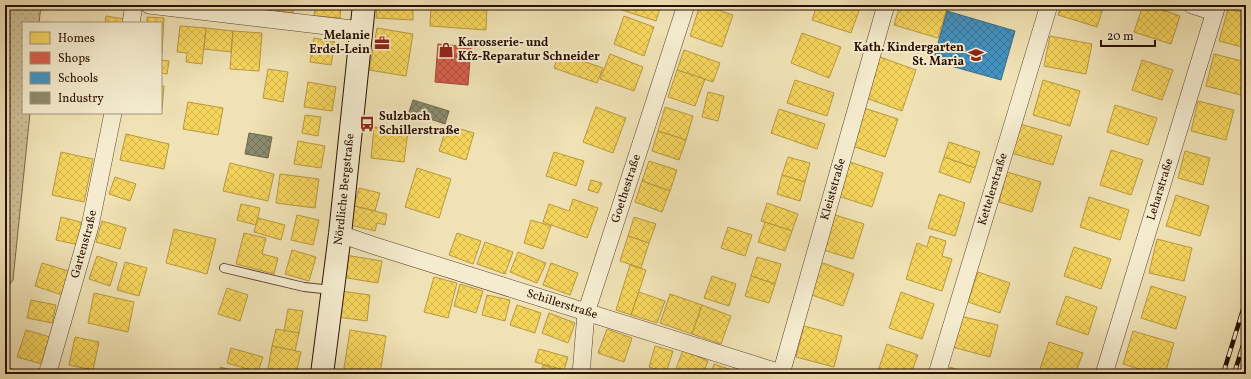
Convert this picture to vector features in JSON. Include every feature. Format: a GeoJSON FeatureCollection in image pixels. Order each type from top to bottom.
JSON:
{"type":"FeatureCollection","features":[{"type":"Feature","properties":{"kind":"main road","name":"Nördliche Bergstraße"},"geometry":{"type":"LineString","coordinates":[[322,374],[340,234],[364,5]]}},
{"type":"Feature","properties":{"kind":"street"},"geometry":{"type":"LineString","coordinates":[[131,22],[134,5]]}},
{"type":"Feature","properties":{"kind":"street"},"geometry":{"type":"LineString","coordinates":[[149,5],[361,30]]}},
{"type":"Feature","properties":{"kind":"street","name":"Goethestraße"},"geometry":{"type":"LineString","coordinates":[[581,374],[586,313],[686,5]]}},
{"type":"Feature","properties":{"kind":"street","name":"Kleiststraße"},"geometry":{"type":"LineString","coordinates":[[782,374],[886,5]]}},
{"type":"Feature","properties":{"kind":"street","name":"Kettelerstraße"},"geometry":{"type":"LineString","coordinates":[[937,374],[1049,5]]}},
{"type":"Feature","properties":{"kind":"street"},"geometry":{"type":"LineString","coordinates":[[1192,5],[1216,9]]}},
{"type":"Feature","properties":{"kind":"street","name":"Leharstraße"},"geometry":{"type":"LineString","coordinates":[[1104,374],[1216,9]]}},
{"type":"Feature","properties":{"kind":"street","name":"Gartenstraße"},"geometry":{"type":"LineString","coordinates":[[47,374],[90,226],[113,114]]}},
{"type":"Feature","properties":{"kind":"street","name":"Schillerstraße"},"geometry":{"type":"LineString","coordinates":[[340,234],[372,246],[782,374]]}},
{"type":"Feature","properties":{"kind":"lane"},"geometry":{"type":"LineString","coordinates":[[224,268],[304,287],[332,290]]}},
{"type":"Feature","properties":{"kind":"shaded area"},"geometry":{"type":"Polygon","coordinates":[[[5,5],[41,5],[39,22],[22,22],[22,114],[30,114],[13,280],[5,290],[5,5]]]}},
{"type":"Feature","properties":{"kind":"building: Homes"},"geometry":{"type":"Polygon","coordinates":[[[276,5],[294,5],[293,13],[275,10],[276,5]]]}},
{"type":"Feature","properties":{"kind":"building: Homes"},"geometry":{"type":"Polygon","coordinates":[[[315,5],[341,5],[340,18],[314,16],[315,5]]]}},
{"type":"Feature","properties":{"kind":"building: Homes"},"geometry":{"type":"Polygon","coordinates":[[[377,5],[413,5],[413,20],[376,18],[377,5]]]}},
{"type":"Feature","properties":{"kind":"building: Homes"},"geometry":{"type":"Polygon","coordinates":[[[431,5],[487,5],[486,30],[430,26],[431,5]]]}},
{"type":"Feature","properties":{"kind":"building: Homes"},"geometry":{"type":"Polygon","coordinates":[[[621,5],[661,5],[656,21],[619,9],[621,5]]]}},
{"type":"Feature","properties":{"kind":"building: Homes"},"geometry":{"type":"Polygon","coordinates":[[[700,5],[733,15],[722,47],[690,36],[700,5]]]}},
{"type":"Feature","properties":{"kind":"building: Homes"},"geometry":{"type":"Polygon","coordinates":[[[817,5],[861,5],[851,33],[812,20],[817,5]]]}},
{"type":"Feature","properties":{"kind":"building: Homes"},"geometry":{"type":"Polygon","coordinates":[[[900,5],[948,5],[938,38],[894,25],[900,5]]]}},
{"type":"Feature","properties":{"kind":"building: Homes"},"geometry":{"type":"Polygon","coordinates":[[[1061,5],[1104,5],[1097,27],[1058,15],[1061,5]]]}},
{"type":"Feature","properties":{"kind":"building: Homes"},"geometry":{"type":"Polygon","coordinates":[[[1143,5],[1149,5],[1180,16],[1171,44],[1134,32],[1143,5]]]}},
{"type":"Feature","properties":{"kind":"building: Homes"},"geometry":{"type":"Polygon","coordinates":[[[1228,9],[1246,13],[1246,48],[1219,41],[1228,9]]]}},
{"type":"Feature","properties":{"kind":"building: Homes"},"geometry":{"type":"Polygon","coordinates":[[[106,16],[124,19],[123,22],[105,22],[106,16]]]}},
{"type":"Feature","properties":{"kind":"building: Homes"},"geometry":{"type":"Polygon","coordinates":[[[624,16],[654,27],[644,56],[614,44],[624,16]]]}},
{"type":"Feature","properties":{"kind":"building: Homes"},"geometry":{"type":"Polygon","coordinates":[[[147,17],[164,18],[162,54],[162,22],[147,22],[147,17]]]}},
{"type":"Feature","properties":{"kind":"building: Homes"},"geometry":{"type":"Polygon","coordinates":[[[180,26],[206,28],[202,64],[186,62],[187,53],[177,52],[180,26]]]}},
{"type":"Feature","properties":{"kind":"building: Homes"},"geometry":{"type":"Polygon","coordinates":[[[206,28],[233,31],[231,52],[204,49],[206,28]]]}},
{"type":"Feature","properties":{"kind":"building: Homes"},"geometry":{"type":"Polygon","coordinates":[[[377,28],[413,34],[406,76],[369,70],[377,28]]]}},
{"type":"Feature","properties":{"kind":"building: Homes"},"geometry":{"type":"Polygon","coordinates":[[[233,31],[262,33],[259,71],[230,69],[233,31]]]}},
{"type":"Feature","properties":{"kind":"building: Homes"},"geometry":{"type":"Polygon","coordinates":[[[802,33],[841,47],[829,78],[791,63],[802,33]]]}},
{"type":"Feature","properties":{"kind":"building: Homes"},"geometry":{"type":"Polygon","coordinates":[[[1050,36],[1092,44],[1086,74],[1044,66],[1050,36]]]}},
{"type":"Feature","properties":{"kind":"building: Homes"},"geometry":{"type":"Polygon","coordinates":[[[314,38],[335,42],[331,65],[310,62],[314,38]]]}},
{"type":"Feature","properties":{"kind":"building: Homes"},"geometry":{"type":"Polygon","coordinates":[[[684,50],[720,63],[713,82],[677,70],[684,50]]]}},
{"type":"Feature","properties":{"kind":"building: Homes"},"geometry":{"type":"Polygon","coordinates":[[[559,53],[603,68],[597,83],[554,68],[559,53]]]}},
{"type":"Feature","properties":{"kind":"building: Homes"},"geometry":{"type":"Polygon","coordinates":[[[610,54],[643,67],[634,91],[600,79],[610,54]]]}},
{"type":"Feature","properties":{"kind":"building: Homes"},"geometry":{"type":"Polygon","coordinates":[[[1214,54],[1246,62],[1245,96],[1206,86],[1214,54]]]}},
{"type":"Feature","properties":{"kind":"building: Homes"},"geometry":{"type":"Polygon","coordinates":[[[880,57],[916,70],[902,111],[866,98],[880,57]]]}},
{"type":"Feature","properties":{"kind":"building: Homes"},"geometry":{"type":"Polygon","coordinates":[[[162,60],[169,61],[167,74],[162,73],[162,60]]]}},
{"type":"Feature","properties":{"kind":"building: Homes"},"geometry":{"type":"Polygon","coordinates":[[[1142,60],[1173,70],[1162,100],[1132,90],[1142,60]]]}},
{"type":"Feature","properties":{"kind":"building: Homes"},"geometry":{"type":"Polygon","coordinates":[[[268,69],[288,72],[283,102],[263,98],[268,69]]]}},
{"type":"Feature","properties":{"kind":"building: Homes"},"geometry":{"type":"Polygon","coordinates":[[[677,70],[705,79],[695,106],[668,97],[677,70]]]}},
{"type":"Feature","properties":{"kind":"building: Homes"},"geometry":{"type":"Polygon","coordinates":[[[795,80],[834,93],[827,116],[787,103],[795,80]]]}},
{"type":"Feature","properties":{"kind":"building: Homes"},"geometry":{"type":"Polygon","coordinates":[[[1043,80],[1080,91],[1070,126],[1033,115],[1043,80]]]}},
{"type":"Feature","properties":{"kind":"building: Homes"},"geometry":{"type":"Polygon","coordinates":[[[308,82],[336,87],[332,111],[304,107],[308,82]]]}},
{"type":"Feature","properties":{"kind":"building: Homes"},"geometry":{"type":"Polygon","coordinates":[[[162,86],[164,86],[162,110],[162,86]]]}},
{"type":"Feature","properties":{"kind":"building: Homes"},"geometry":{"type":"Polygon","coordinates":[[[708,92],[724,96],[718,121],[702,117],[708,92]]]}},
{"type":"Feature","properties":{"kind":"building: Homes"},"geometry":{"type":"Polygon","coordinates":[[[1198,101],[1234,110],[1226,140],[1191,131],[1198,101]]]}},
{"type":"Feature","properties":{"kind":"building: Homes"},"geometry":{"type":"Polygon","coordinates":[[[188,102],[223,108],[218,135],[183,129],[188,102]]]}},
{"type":"Feature","properties":{"kind":"building: Homes"},"geometry":{"type":"Polygon","coordinates":[[[1115,105],[1157,118],[1148,145],[1107,132],[1115,105]]]}},
{"type":"Feature","properties":{"kind":"building: Homes"},"geometry":{"type":"Polygon","coordinates":[[[596,107],[626,118],[613,153],[583,142],[596,107]]]}},
{"type":"Feature","properties":{"kind":"building: Homes"},"geometry":{"type":"Polygon","coordinates":[[[665,107],[693,116],[686,140],[658,131],[665,107]]]}},
{"type":"Feature","properties":{"kind":"building: Homes"},"geometry":{"type":"Polygon","coordinates":[[[864,108],[898,119],[885,157],[852,146],[864,108]]]}},
{"type":"Feature","properties":{"kind":"building: Homes"},"geometry":{"type":"Polygon","coordinates":[[[779,109],[825,124],[817,149],[771,133],[779,109]]]}},
{"type":"Feature","properties":{"kind":"building: Homes"},"geometry":{"type":"Polygon","coordinates":[[[305,115],[321,117],[318,136],[302,133],[305,115]]]}},
{"type":"Feature","properties":{"kind":"building: Homes"},"geometry":{"type":"Polygon","coordinates":[[[1020,124],[1062,136],[1053,165],[1011,153],[1020,124]]]}},
{"type":"Feature","properties":{"kind":"building: Homes"},"geometry":{"type":"Polygon","coordinates":[[[447,125],[474,133],[466,160],[439,151],[447,125]]]}},
{"type":"Feature","properties":{"kind":"building: Homes"},"geometry":{"type":"Polygon","coordinates":[[[374,127],[408,131],[404,162],[371,158],[374,127]]]}},
{"type":"Feature","properties":{"kind":"building: Homes"},"geometry":{"type":"Polygon","coordinates":[[[658,131],[686,140],[679,160],[652,151],[658,131]]]}},
{"type":"Feature","properties":{"kind":"building: Homes"},"geometry":{"type":"Polygon","coordinates":[[[126,134],[169,144],[164,169],[120,160],[126,134]]]}},
{"type":"Feature","properties":{"kind":"building: Homes"},"geometry":{"type":"Polygon","coordinates":[[[298,141],[325,146],[321,168],[294,164],[298,141]]]}},
{"type":"Feature","properties":{"kind":"building: Homes"},"geometry":{"type":"Polygon","coordinates":[[[949,142],[980,152],[975,168],[944,157],[949,142]]]}},
{"type":"Feature","properties":{"kind":"building: Homes"},"geometry":{"type":"Polygon","coordinates":[[[1111,150],[1143,160],[1131,195],[1100,185],[1111,150]]]}},
{"type":"Feature","properties":{"kind":"building: Homes"},"geometry":{"type":"Polygon","coordinates":[[[1185,151],[1210,158],[1203,185],[1178,178],[1185,151]]]}},
{"type":"Feature","properties":{"kind":"building: Homes"},"geometry":{"type":"Polygon","coordinates":[[[61,152],[93,159],[84,202],[52,195],[61,152]]]}},
{"type":"Feature","properties":{"kind":"building: Homes"},"geometry":{"type":"Polygon","coordinates":[[[554,152],[584,161],[576,186],[546,176],[554,152]]]}},
{"type":"Feature","properties":{"kind":"building: Homes"},"geometry":{"type":"Polygon","coordinates":[[[788,157],[810,163],[805,182],[782,175],[788,157]]]}},
{"type":"Feature","properties":{"kind":"building: Homes"},"geometry":{"type":"Polygon","coordinates":[[[944,157],[975,168],[970,183],[939,172],[944,157]]]}},
{"type":"Feature","properties":{"kind":"building: Homes"},"geometry":{"type":"Polygon","coordinates":[[[649,161],[677,170],[670,191],[642,181],[649,161]]]}},
{"type":"Feature","properties":{"kind":"building: Homes"},"geometry":{"type":"Polygon","coordinates":[[[850,162],[883,173],[872,207],[838,196],[850,162]]]}},
{"type":"Feature","properties":{"kind":"building: Homes"},"geometry":{"type":"Polygon","coordinates":[[[230,163],[274,174],[268,201],[223,191],[230,163]]]}},
{"type":"Feature","properties":{"kind":"building: Homes"},"geometry":{"type":"Polygon","coordinates":[[[417,168],[451,179],[439,218],[405,207],[417,168]]]}},
{"type":"Feature","properties":{"kind":"building: Homes"},"geometry":{"type":"Polygon","coordinates":[[[1007,172],[1041,182],[1032,212],[999,202],[1007,172]]]}},
{"type":"Feature","properties":{"kind":"building: Homes"},"geometry":{"type":"Polygon","coordinates":[[[280,174],[319,179],[315,208],[276,203],[280,174]]]}},
{"type":"Feature","properties":{"kind":"building: Homes"},"geometry":{"type":"Polygon","coordinates":[[[782,175],[805,182],[800,201],[777,194],[782,175]]]}},
{"type":"Feature","properties":{"kind":"building: Homes"},"geometry":{"type":"Polygon","coordinates":[[[115,177],[136,184],[130,201],[109,194],[115,177]]]}},
{"type":"Feature","properties":{"kind":"building: Homes"},"geometry":{"type":"Polygon","coordinates":[[[591,180],[602,183],[598,193],[588,190],[591,180]]]}},
{"type":"Feature","properties":{"kind":"building: Homes"},"geometry":{"type":"Polygon","coordinates":[[[642,181],[670,191],[662,212],[635,202],[642,181]]]}},
{"type":"Feature","properties":{"kind":"building: Homes"},"geometry":{"type":"Polygon","coordinates":[[[359,188],[380,193],[375,211],[354,206],[359,188]]]}},
{"type":"Feature","properties":{"kind":"building: Homes"},"geometry":{"type":"Polygon","coordinates":[[[939,194],[965,203],[955,236],[928,228],[939,194]]]}},
{"type":"Feature","properties":{"kind":"building: Homes"},"geometry":{"type":"Polygon","coordinates":[[[1176,195],[1209,206],[1200,236],[1166,226],[1176,195]]]}},
{"type":"Feature","properties":{"kind":"building: Homes"},"geometry":{"type":"Polygon","coordinates":[[[1089,197],[1129,210],[1120,240],[1080,227],[1089,197]]]}},
{"type":"Feature","properties":{"kind":"building: Homes"},"geometry":{"type":"Polygon","coordinates":[[[573,199],[598,208],[587,238],[543,222],[549,204],[569,211],[573,199]]]}},
{"type":"Feature","properties":{"kind":"building: Homes"},"geometry":{"type":"Polygon","coordinates":[[[767,203],[798,214],[792,231],[761,221],[767,203]]]}},
{"type":"Feature","properties":{"kind":"building: Homes"},"geometry":{"type":"Polygon","coordinates":[[[241,204],[260,208],[256,225],[237,220],[241,204]]]}},
{"type":"Feature","properties":{"kind":"building: Homes"},"geometry":{"type":"Polygon","coordinates":[[[354,206],[387,214],[385,225],[377,223],[375,231],[350,225],[354,206]]]}},
{"type":"Feature","properties":{"kind":"building: Homes"},"geometry":{"type":"Polygon","coordinates":[[[832,214],[864,224],[853,259],[820,249],[832,214]]]}},
{"type":"Feature","properties":{"kind":"building: Homes"},"geometry":{"type":"Polygon","coordinates":[[[297,215],[319,220],[313,245],[291,240],[297,215]]]}},
{"type":"Feature","properties":{"kind":"building: Homes"},"geometry":{"type":"Polygon","coordinates":[[[61,217],[84,223],[79,245],[56,240],[61,217]]]}},
{"type":"Feature","properties":{"kind":"building: Homes"},"geometry":{"type":"Polygon","coordinates":[[[634,217],[656,224],[649,243],[628,236],[634,217]]]}},
{"type":"Feature","properties":{"kind":"building: Homes"},"geometry":{"type":"Polygon","coordinates":[[[258,218],[285,225],[281,240],[254,232],[258,218]]]}},
{"type":"Feature","properties":{"kind":"building: Homes"},"geometry":{"type":"Polygon","coordinates":[[[531,220],[551,226],[543,249],[524,243],[531,220]]]}},
{"type":"Feature","properties":{"kind":"building: Homes"},"geometry":{"type":"Polygon","coordinates":[[[102,221],[126,228],[120,249],[96,242],[102,221]]]}},
{"type":"Feature","properties":{"kind":"building: Homes"},"geometry":{"type":"Polygon","coordinates":[[[765,222],[792,231],[785,251],[758,242],[765,222]]]}},
{"type":"Feature","properties":{"kind":"building: Homes"},"geometry":{"type":"Polygon","coordinates":[[[728,227],[752,235],[745,256],[721,248],[728,227]]]}},
{"type":"Feature","properties":{"kind":"building: Homes"},"geometry":{"type":"Polygon","coordinates":[[[174,229],[216,239],[207,274],[166,263],[174,229]]]}},
{"type":"Feature","properties":{"kind":"building: Homes"},"geometry":{"type":"Polygon","coordinates":[[[244,233],[266,238],[262,254],[278,258],[274,274],[236,264],[244,233]]]}},
{"type":"Feature","properties":{"kind":"building: Homes"},"geometry":{"type":"Polygon","coordinates":[[[457,233],[481,241],[473,264],[449,255],[457,233]]]}},
{"type":"Feature","properties":{"kind":"building: Homes"},"geometry":{"type":"Polygon","coordinates":[[[628,236],[649,243],[641,268],[620,261],[628,236]]]}},
{"type":"Feature","properties":{"kind":"building: Homes"},"geometry":{"type":"Polygon","coordinates":[[[930,236],[946,241],[942,256],[952,259],[942,291],[906,279],[917,243],[927,247],[930,236]]]}},
{"type":"Feature","properties":{"kind":"building: Homes"},"geometry":{"type":"Polygon","coordinates":[[[1157,239],[1192,248],[1184,281],[1149,273],[1157,239]]]}},
{"type":"Feature","properties":{"kind":"building: Homes"},"geometry":{"type":"Polygon","coordinates":[[[485,242],[513,252],[505,274],[477,264],[485,242]]]}},
{"type":"Feature","properties":{"kind":"building: Homes"},"geometry":{"type":"Polygon","coordinates":[[[1074,247],[1111,259],[1101,289],[1064,276],[1074,247]]]}},
{"type":"Feature","properties":{"kind":"building: Homes"},"geometry":{"type":"Polygon","coordinates":[[[292,250],[316,257],[309,281],[285,274],[292,250]]]}},
{"type":"Feature","properties":{"kind":"building: Homes"},"geometry":{"type":"Polygon","coordinates":[[[518,252],[546,263],[537,283],[510,272],[518,252]]]}},
{"type":"Feature","properties":{"kind":"building: Homes"},"geometry":{"type":"Polygon","coordinates":[[[345,255],[382,261],[378,283],[341,277],[345,255]]]}},
{"type":"Feature","properties":{"kind":"building: Homes"},"geometry":{"type":"Polygon","coordinates":[[[97,256],[117,263],[110,286],[89,279],[97,256]]]}},
{"type":"Feature","properties":{"kind":"building: Homes"},"geometry":{"type":"Polygon","coordinates":[[[757,257],[781,264],[775,284],[751,276],[757,257]]]}},
{"type":"Feature","properties":{"kind":"building: Homes"},"geometry":{"type":"Polygon","coordinates":[[[125,262],[147,268],[139,296],[117,290],[125,262]]]}},
{"type":"Feature","properties":{"kind":"building: Homes"},"geometry":{"type":"Polygon","coordinates":[[[820,262],[854,274],[843,306],[809,294],[820,262]]]}},
{"type":"Feature","properties":{"kind":"building: Homes"},"geometry":{"type":"Polygon","coordinates":[[[42,263],[72,272],[65,296],[35,286],[42,263]]]}},
{"type":"Feature","properties":{"kind":"building: Homes"},"geometry":{"type":"Polygon","coordinates":[[[551,263],[578,273],[570,295],[543,285],[551,263]]]}},
{"type":"Feature","properties":{"kind":"building: Homes"},"geometry":{"type":"Polygon","coordinates":[[[630,265],[646,270],[631,315],[616,310],[630,265]]]}},
{"type":"Feature","properties":{"kind":"building: Homes"},"geometry":{"type":"Polygon","coordinates":[[[978,272],[1010,283],[1000,313],[968,302],[978,272]]]}},
{"type":"Feature","properties":{"kind":"building: Homes"},"geometry":{"type":"Polygon","coordinates":[[[712,276],[736,284],[729,306],[704,298],[712,276]]]}},
{"type":"Feature","properties":{"kind":"building: Homes"},"geometry":{"type":"Polygon","coordinates":[[[751,276],[775,284],[769,303],[745,296],[751,276]]]}},
{"type":"Feature","properties":{"kind":"building: Homes"},"geometry":{"type":"Polygon","coordinates":[[[434,277],[457,283],[448,318],[424,312],[434,277]]]}},
{"type":"Feature","properties":{"kind":"building: Homes"},"geometry":{"type":"Polygon","coordinates":[[[460,284],[483,291],[476,313],[454,306],[460,284]]]}},
{"type":"Feature","properties":{"kind":"building: Homes"},"geometry":{"type":"Polygon","coordinates":[[[1151,286],[1186,297],[1176,329],[1141,318],[1151,286]]]}},
{"type":"Feature","properties":{"kind":"building: Homes"},"geometry":{"type":"Polygon","coordinates":[[[227,288],[248,295],[240,321],[218,314],[227,288]]]}},
{"type":"Feature","properties":{"kind":"building: Homes"},"geometry":{"type":"Polygon","coordinates":[[[341,291],[370,295],[367,321],[338,317],[341,291]]]}},
{"type":"Feature","properties":{"kind":"building: Homes"},"geometry":{"type":"Polygon","coordinates":[[[639,292],[665,301],[657,323],[631,315],[639,292]]]}},
{"type":"Feature","properties":{"kind":"building: Homes"},"geometry":{"type":"Polygon","coordinates":[[[901,292],[934,304],[922,339],[889,328],[901,292]]]}},
{"type":"Feature","properties":{"kind":"building: Homes"},"geometry":{"type":"Polygon","coordinates":[[[94,293],[134,302],[128,332],[88,323],[94,293]]]}},
{"type":"Feature","properties":{"kind":"building: Homes"},"geometry":{"type":"Polygon","coordinates":[[[670,294],[702,305],[692,334],[660,323],[670,294]]]}},
{"type":"Feature","properties":{"kind":"building: Homes"},"geometry":{"type":"Polygon","coordinates":[[[487,295],[510,300],[505,321],[482,315],[487,295]]]}},
{"type":"Feature","properties":{"kind":"building: Homes"},"geometry":{"type":"Polygon","coordinates":[[[1066,296],[1097,307],[1088,335],[1056,324],[1066,296]]]}},
{"type":"Feature","properties":{"kind":"building: Homes"},"geometry":{"type":"Polygon","coordinates":[[[31,300],[56,305],[52,323],[27,318],[31,300]]]}},
{"type":"Feature","properties":{"kind":"building: Homes"},"geometry":{"type":"Polygon","coordinates":[[[517,305],[541,313],[535,333],[510,325],[517,305]]]}},
{"type":"Feature","properties":{"kind":"building: Homes"},"geometry":{"type":"Polygon","coordinates":[[[702,305],[731,316],[721,344],[692,334],[702,305]]]}},
{"type":"Feature","properties":{"kind":"building: Homes"},"geometry":{"type":"Polygon","coordinates":[[[288,309],[303,311],[299,333],[284,331],[288,309]]]}},
{"type":"Feature","properties":{"kind":"building: Homes"},"geometry":{"type":"Polygon","coordinates":[[[549,313],[575,323],[568,343],[542,333],[549,313]]]}},
{"type":"Feature","properties":{"kind":"building: Homes"},"geometry":{"type":"Polygon","coordinates":[[[960,316],[998,325],[990,357],[952,347],[960,316]]]}},
{"type":"Feature","properties":{"kind":"building: Homes"},"geometry":{"type":"Polygon","coordinates":[[[804,326],[842,336],[834,367],[796,357],[804,326]]]}},
{"type":"Feature","properties":{"kind":"building: Homes"},"geometry":{"type":"Polygon","coordinates":[[[276,329],[299,333],[295,351],[272,346],[276,329]]]}},
{"type":"Feature","properties":{"kind":"building: Homes"},"geometry":{"type":"Polygon","coordinates":[[[607,329],[632,338],[624,362],[598,353],[607,329]]]}},
{"type":"Feature","properties":{"kind":"building: Homes"},"geometry":{"type":"Polygon","coordinates":[[[26,330],[50,337],[42,364],[17,357],[26,330]]]}},
{"type":"Feature","properties":{"kind":"building: Homes"},"geometry":{"type":"Polygon","coordinates":[[[350,330],[386,336],[380,374],[343,374],[350,330]]]}},
{"type":"Feature","properties":{"kind":"building: Homes"},"geometry":{"type":"Polygon","coordinates":[[[1133,331],[1174,343],[1165,374],[1155,374],[1123,364],[1133,331]]]}},
{"type":"Feature","properties":{"kind":"building: Homes"},"geometry":{"type":"Polygon","coordinates":[[[75,337],[99,342],[93,370],[69,365],[75,337]]]}},
{"type":"Feature","properties":{"kind":"building: Homes"},"geometry":{"type":"Polygon","coordinates":[[[1049,342],[1083,353],[1075,374],[1055,374],[1040,369],[1049,342]]]}},
{"type":"Feature","properties":{"kind":"building: Homes"},"geometry":{"type":"Polygon","coordinates":[[[887,344],[918,355],[911,374],[877,374],[887,344]]]}},
{"type":"Feature","properties":{"kind":"building: Homes"},"geometry":{"type":"Polygon","coordinates":[[[272,346],[301,352],[296,374],[267,374],[272,346]]]}},
{"type":"Feature","properties":{"kind":"building: Homes"},"geometry":{"type":"Polygon","coordinates":[[[655,346],[673,351],[666,373],[649,367],[655,346]]]}},
{"type":"Feature","properties":{"kind":"building: Homes"},"geometry":{"type":"Polygon","coordinates":[[[231,348],[263,357],[258,372],[227,363],[231,348]]]}},
{"type":"Feature","properties":{"kind":"building: Homes"},"geometry":{"type":"Polygon","coordinates":[[[539,349],[568,357],[564,370],[535,362],[539,349]]]}},
{"type":"Feature","properties":{"kind":"building: Homes"},"geometry":{"type":"Polygon","coordinates":[[[683,350],[708,361],[703,374],[674,374],[683,350]]]}},
{"type":"Feature","properties":{"kind":"building: Homes"},"geometry":{"type":"Polygon","coordinates":[[[714,364],[744,374],[711,374],[714,364]]]}},
{"type":"Feature","properties":{"kind":"building: Homes"},"geometry":{"type":"Polygon","coordinates":[[[5,365],[22,374],[5,374],[5,365]]]}},
{"type":"Feature","properties":{"kind":"building: Homes"},"geometry":{"type":"Polygon","coordinates":[[[543,365],[569,374],[540,374],[543,365]]]}},
{"type":"Feature","properties":{"kind":"building: Homes"},"geometry":{"type":"Polygon","coordinates":[[[220,367],[245,373],[219,374],[220,367]]]}},
{"type":"Feature","properties":{"kind":"building: Homes"},"geometry":{"type":"Polygon","coordinates":[[[950,367],[970,374],[948,374],[950,367]]]}},
{"type":"Feature","properties":{"kind":"building: Shops"},"geometry":{"type":"Polygon","coordinates":[[[438,44],[471,47],[468,85],[435,82],[438,44]]]}},
{"type":"Feature","properties":{"kind":"building: Schools"},"geometry":{"type":"Polygon","coordinates":[[[947,11],[1015,31],[1001,80],[933,61],[947,11]]]}},
{"type":"Feature","properties":{"kind":"building: Industry"},"geometry":{"type":"Polygon","coordinates":[[[413,100],[449,111],[445,124],[409,112],[413,100]]]}},
{"type":"Feature","properties":{"kind":"building: Industry"},"geometry":{"type":"Polygon","coordinates":[[[249,133],[272,137],[268,158],[245,154],[249,133]]]}},
{"type":"Feature","properties":{"kind":"railway"},"geometry":{"type":"LineString","coordinates":[[1223,374],[1246,300]]}},
{"type":"Feature","properties":{"kind":"railway"},"geometry":{"type":"LineString","coordinates":[[1234,374],[1246,336]]}},
{"type":"Feature","properties":{"kind":"place","name":"Melanie Erdel-Lein"},"geometry":{"type":"Point","coordinates":[382,43]}},
{"type":"Feature","properties":{"kind":"place","name":"Karosserie- und Kfz-Reparatur Schneider"},"geometry":{"type":"Point","coordinates":[446,50]}},
{"type":"Feature","properties":{"kind":"place","name":"Kath. Kindergarten St. Maria"},"geometry":{"type":"Point","coordinates":[976,55]}},
{"type":"Feature","properties":{"kind":"place","name":"Sulzbach Schillerstraße"},"geometry":{"type":"Point","coordinates":[367,124]}}]}
